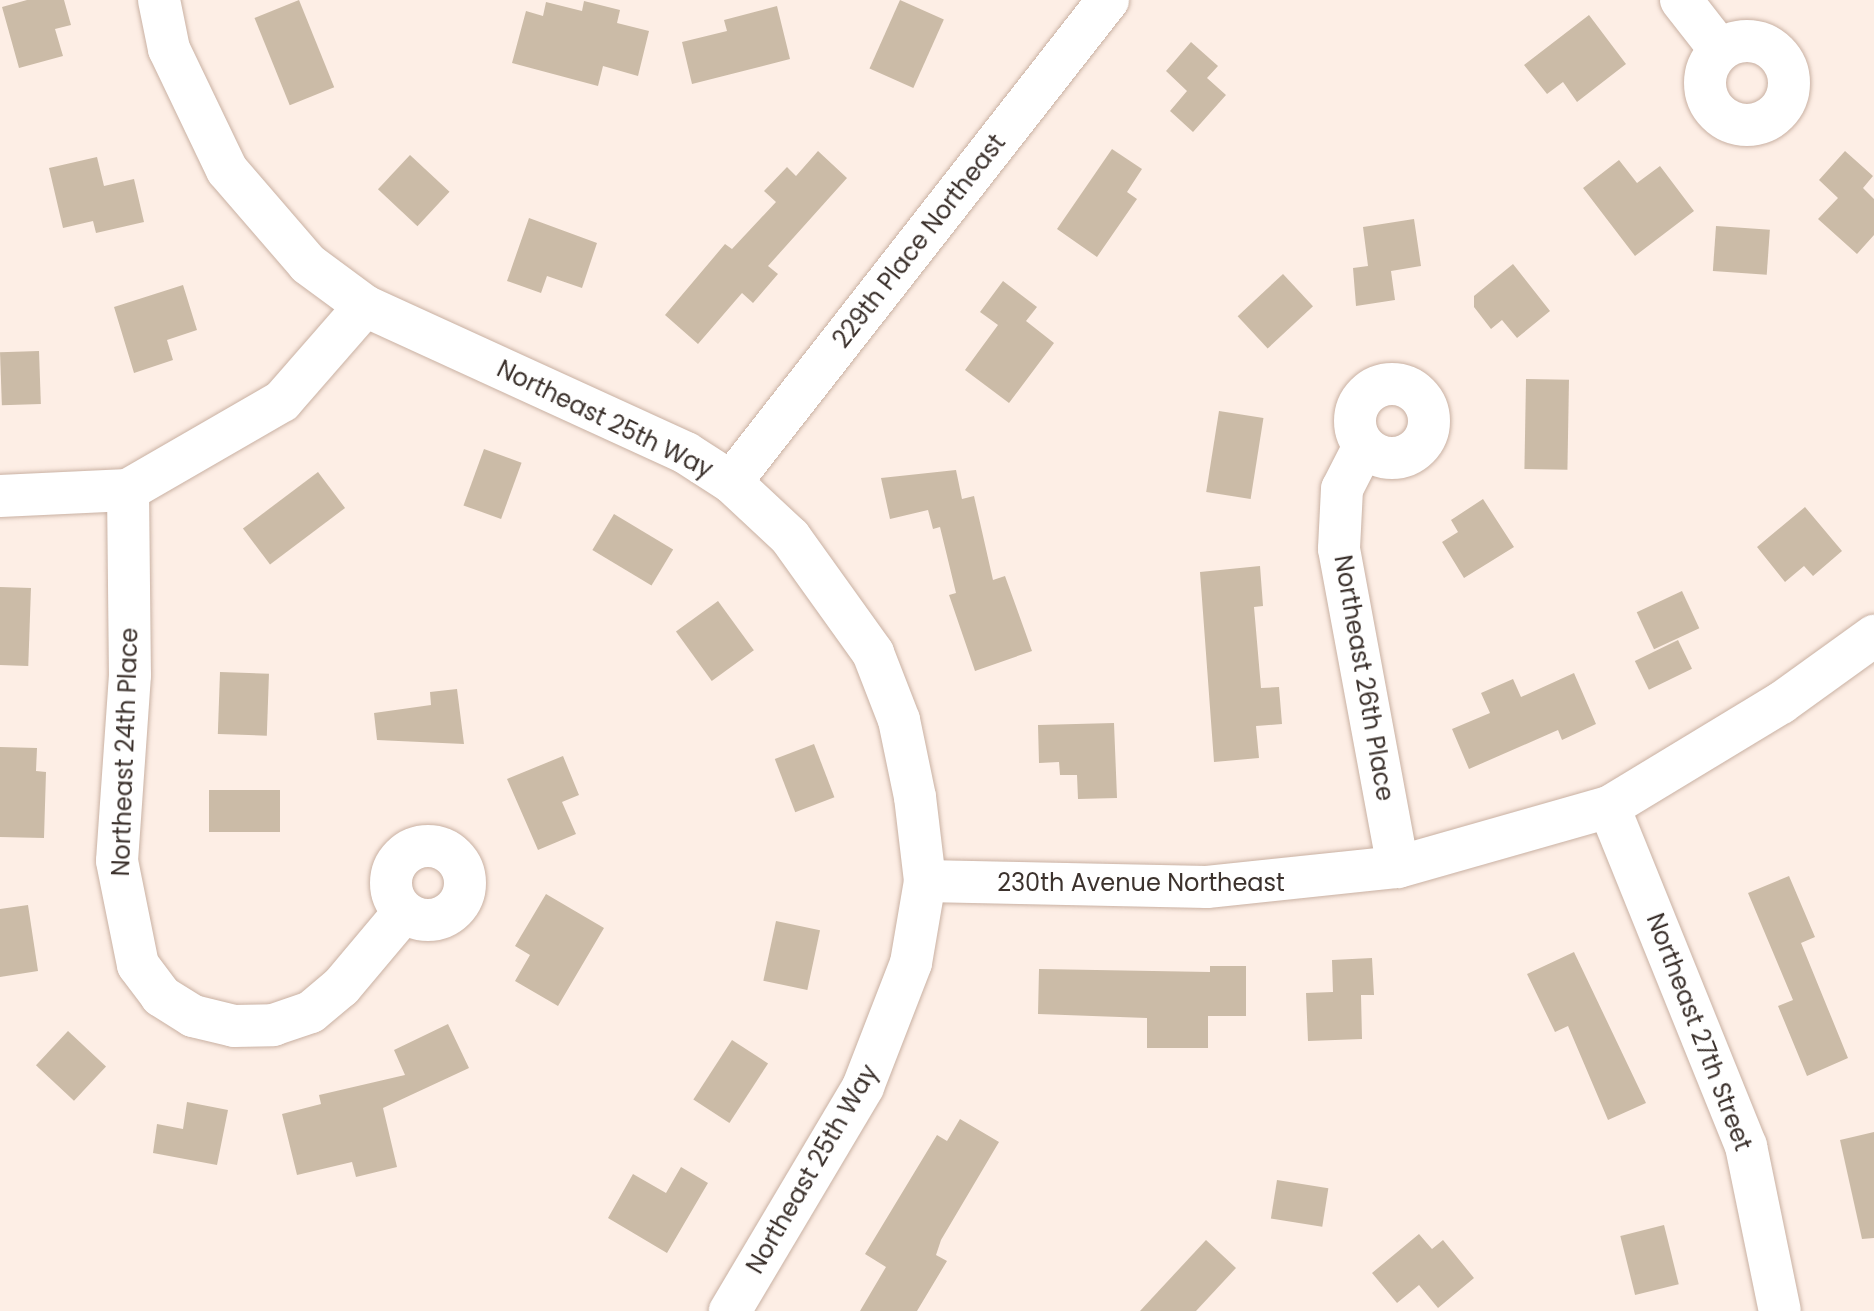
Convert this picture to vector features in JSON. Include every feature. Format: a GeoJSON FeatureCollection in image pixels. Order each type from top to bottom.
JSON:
{"type":"FeatureCollection","features":[{"type":"Feature","properties":{"kind":"street","name":"Northeast 25th Way"},"geometry":{"type":"LineString","coordinates":[[159,0],[169,49],[227,170],[267,223],[365,306],[686,453],[731,482],[790,537],[873,653],[899,720],[925,881],[911,963],[863,1087],[730,1311]]}},
{"type":"Feature","properties":{"kind":"street"},"geometry":{"type":"LineString","coordinates":[[1681,0],[1720,50]]}},
{"type":"Feature","properties":{"kind":"street","name":"229th Place Northeast"},"geometry":{"type":"LineString","coordinates":[[731,482],[1103,1]]}},
{"type":"Feature","properties":{"kind":"street"},"geometry":{"type":"LineString","coordinates":[[0,496],[128,490],[282,401],[365,306]]}},
{"type":"Feature","properties":{"kind":"street","name":"Northeast 26th Place"},"geometry":{"type":"LineString","coordinates":[[1364,446],[1342,489],[1339,549],[1398,867]]}},
{"type":"Feature","properties":{"kind":"street","name":"Northeast 24th Place"},"geometry":{"type":"LineString","coordinates":[[128,490],[130,675],[117,861],[138,965],[161,996],[193,1016],[234,1026],[273,1025],[311,1012],[341,987],[404,912]]}},
{"type":"Feature","properties":{"kind":"street","name":"230th Avenue Northeast"},"geometry":{"type":"LineString","coordinates":[[925,881],[1207,887],[1398,867],[1609,807],[1769,711],[1874,636]]}},
{"type":"Feature","properties":{"kind":"street","name":"Northeast 27th Street"},"geometry":{"type":"LineString","coordinates":[[1609,807],[1741,1132],[1780,1311]]}},
{"type":"Feature","properties":{"kind":"building"},"geometry":{"type":"Polygon","coordinates":[[[27,0],[64,0],[71,25],[55,29],[63,56],[19,68],[2,7],[27,0]]]}},
{"type":"Feature","properties":{"kind":"building"},"geometry":{"type":"Polygon","coordinates":[[[299,0],[334,87],[290,105],[254,18],[299,0]]]}},
{"type":"Feature","properties":{"kind":"building"},"geometry":{"type":"Polygon","coordinates":[[[900,0],[944,20],[913,88],[869,69],[900,0]]]}},
{"type":"Feature","properties":{"kind":"building"},"geometry":{"type":"Polygon","coordinates":[[[584,1],[620,10],[617,23],[649,31],[638,76],[603,66],[598,86],[512,63],[526,11],[543,16],[546,2],[582,11],[584,1]]]}},
{"type":"Feature","properties":{"kind":"building"},"geometry":{"type":"Polygon","coordinates":[[[777,6],[790,59],[692,84],[682,42],[727,31],[724,20],[777,6]]]}},
{"type":"Feature","properties":{"kind":"building"},"geometry":{"type":"Polygon","coordinates":[[[1589,15],[1626,64],[1577,102],[1563,82],[1547,94],[1524,65],[1589,15]]]}},
{"type":"Feature","properties":{"kind":"building"},"geometry":{"type":"Polygon","coordinates":[[[1191,42],[1218,66],[1207,78],[1226,95],[1193,132],[1170,111],[1187,91],[1166,71],[1191,42]]]}},
{"type":"Feature","properties":{"kind":"building"},"geometry":{"type":"Polygon","coordinates":[[[1112,149],[1142,169],[1127,192],[1137,199],[1097,257],[1057,229],[1112,149]]]}},
{"type":"Feature","properties":{"kind":"building"},"geometry":{"type":"Polygon","coordinates":[[[818,151],[847,178],[768,266],[778,274],[753,303],[742,293],[698,344],[665,315],[725,244],[732,249],[776,202],[764,191],[787,167],[796,176],[818,151]]]}},
{"type":"Feature","properties":{"kind":"building"},"geometry":{"type":"Polygon","coordinates":[[[1845,151],[1873,176],[1863,188],[1874,199],[1874,235],[1857,254],[1818,219],[1838,198],[1819,180],[1845,151]]]}},
{"type":"Feature","properties":{"kind":"building"},"geometry":{"type":"Polygon","coordinates":[[[410,155],[449,192],[417,226],[378,189],[410,155]]]}},
{"type":"Feature","properties":{"kind":"building"},"geometry":{"type":"Polygon","coordinates":[[[97,157],[104,186],[134,179],[144,222],[96,233],[93,221],[63,228],[49,168],[97,157]]]}},
{"type":"Feature","properties":{"kind":"building"},"geometry":{"type":"Polygon","coordinates":[[[1619,160],[1637,183],[1660,166],[1694,211],[1635,256],[1583,188],[1619,160]]]}},
{"type":"Feature","properties":{"kind":"building"},"geometry":{"type":"Polygon","coordinates":[[[529,218],[597,243],[582,288],[547,276],[541,293],[507,281],[529,218]]]}},
{"type":"Feature","properties":{"kind":"building"},"geometry":{"type":"Polygon","coordinates":[[[1414,219],[1421,266],[1391,271],[1395,300],[1356,306],[1353,268],[1368,266],[1363,227],[1414,219]]]}},
{"type":"Feature","properties":{"kind":"building"},"geometry":{"type":"Polygon","coordinates":[[[1716,226],[1770,230],[1767,275],[1713,271],[1716,226]]]}},
{"type":"Feature","properties":{"kind":"building"},"geometry":{"type":"Polygon","coordinates":[[[1513,264],[1550,311],[1517,338],[1502,320],[1491,329],[1474,307],[1474,296],[1513,264]]]}},
{"type":"Feature","properties":{"kind":"building"},"geometry":{"type":"Polygon","coordinates":[[[1283,274],[1313,306],[1268,348],[1238,316],[1283,274]]]}},
{"type":"Feature","properties":{"kind":"building"},"geometry":{"type":"Polygon","coordinates":[[[1003,281],[1037,307],[1026,321],[1054,343],[1009,403],[965,370],[998,325],[980,312],[1003,281]]]}},
{"type":"Feature","properties":{"kind":"building"},"geometry":{"type":"Polygon","coordinates":[[[183,285],[197,330],[167,340],[173,360],[134,373],[114,307],[183,285]]]}},
{"type":"Feature","properties":{"kind":"building"},"geometry":{"type":"Polygon","coordinates":[[[39,351],[41,404],[2,405],[0,352],[39,351]]]}},
{"type":"Feature","properties":{"kind":"building"},"geometry":{"type":"Polygon","coordinates":[[[1526,379],[1569,380],[1567,470],[1524,469],[1526,379]]]}},
{"type":"Feature","properties":{"kind":"building"},"geometry":{"type":"Polygon","coordinates":[[[1219,411],[1263,418],[1251,499],[1206,492],[1219,411]]]}},
{"type":"Feature","properties":{"kind":"building"},"geometry":{"type":"Polygon","coordinates":[[[484,449],[522,463],[501,519],[463,505],[484,449]]]}},
{"type":"Feature","properties":{"kind":"building"},"geometry":{"type":"Polygon","coordinates":[[[956,470],[962,499],[974,496],[993,580],[1005,576],[1032,651],[975,671],[949,595],[956,593],[940,527],[933,529],[928,510],[890,519],[881,478],[956,470]]]}},
{"type":"Feature","properties":{"kind":"building"},"geometry":{"type":"Polygon","coordinates":[[[318,472],[345,508],[270,565],[243,529],[318,472]]]}},
{"type":"Feature","properties":{"kind":"building"},"geometry":{"type":"Polygon","coordinates":[[[1483,499],[1514,547],[1464,578],[1442,542],[1458,532],[1451,520],[1483,499]]]}},
{"type":"Feature","properties":{"kind":"building"},"geometry":{"type":"Polygon","coordinates":[[[1805,507],[1842,551],[1813,576],[1804,566],[1785,582],[1757,547],[1805,507]]]}},
{"type":"Feature","properties":{"kind":"building"},"geometry":{"type":"Polygon","coordinates":[[[614,514],[673,550],[652,586],[592,550],[614,514]]]}},
{"type":"Feature","properties":{"kind":"building"},"geometry":{"type":"Polygon","coordinates":[[[1260,566],[1263,606],[1254,607],[1261,688],[1279,687],[1282,724],[1256,726],[1259,758],[1214,762],[1200,572],[1260,566]]]}},
{"type":"Feature","properties":{"kind":"building"},"geometry":{"type":"Polygon","coordinates":[[[0,587],[31,588],[28,666],[0,665],[0,587]]]}},
{"type":"Feature","properties":{"kind":"building"},"geometry":{"type":"Polygon","coordinates":[[[1682,591],[1699,628],[1654,649],[1637,612],[1682,591]]]}},
{"type":"Feature","properties":{"kind":"building"},"geometry":{"type":"Polygon","coordinates":[[[718,601],[754,650],[712,681],[676,632],[718,601]]]}},
{"type":"Feature","properties":{"kind":"building"},"geometry":{"type":"Polygon","coordinates":[[[1678,640],[1692,669],[1649,690],[1635,661],[1678,640]]]}},
{"type":"Feature","properties":{"kind":"building"},"geometry":{"type":"Polygon","coordinates":[[[220,672],[269,674],[267,736],[218,734],[220,672]]]}},
{"type":"Feature","properties":{"kind":"building"},"geometry":{"type":"Polygon","coordinates":[[[1574,673],[1596,724],[1562,740],[1558,730],[1469,769],[1452,729],[1490,713],[1481,693],[1513,679],[1521,697],[1574,673]]]}},
{"type":"Feature","properties":{"kind":"building"},"geometry":{"type":"Polygon","coordinates":[[[457,689],[464,744],[377,740],[374,713],[431,705],[430,692],[457,689]]]}},
{"type":"Feature","properties":{"kind":"building"},"geometry":{"type":"Polygon","coordinates":[[[1114,723],[1117,798],[1078,799],[1077,775],[1060,775],[1059,762],[1039,763],[1038,725],[1114,723]]]}},
{"type":"Feature","properties":{"kind":"building"},"geometry":{"type":"Polygon","coordinates":[[[814,744],[834,797],[795,812],[775,759],[814,744]]]}},
{"type":"Feature","properties":{"kind":"building"},"geometry":{"type":"Polygon","coordinates":[[[0,747],[37,748],[36,771],[46,772],[44,838],[0,837],[0,747]]]}},
{"type":"Feature","properties":{"kind":"building"},"geometry":{"type":"Polygon","coordinates":[[[563,756],[579,795],[562,802],[576,834],[538,850],[507,779],[563,756]]]}},
{"type":"Feature","properties":{"kind":"building"},"geometry":{"type":"Polygon","coordinates":[[[209,790],[280,790],[280,832],[209,832],[209,790]]]}},
{"type":"Feature","properties":{"kind":"building"},"geometry":{"type":"Polygon","coordinates":[[[1789,876],[1815,937],[1801,943],[1848,1058],[1807,1076],[1778,1006],[1793,1000],[1748,893],[1789,876]]]}},
{"type":"Feature","properties":{"kind":"building"},"geometry":{"type":"Polygon","coordinates":[[[546,894],[604,928],[558,1006],[515,981],[530,955],[515,946],[546,894]]]}},
{"type":"Feature","properties":{"kind":"building"},"geometry":{"type":"Polygon","coordinates":[[[28,905],[38,971],[0,977],[0,909],[28,905]]]}},
{"type":"Feature","properties":{"kind":"building"},"geometry":{"type":"Polygon","coordinates":[[[776,921],[820,930],[807,990],[763,981],[776,921]]]}},
{"type":"Feature","properties":{"kind":"building"},"geometry":{"type":"Polygon","coordinates":[[[1574,952],[1646,1103],[1608,1120],[1568,1026],[1555,1032],[1527,974],[1574,952]]]}},
{"type":"Feature","properties":{"kind":"building"},"geometry":{"type":"Polygon","coordinates":[[[1372,958],[1374,995],[1361,995],[1362,1039],[1308,1041],[1306,993],[1333,992],[1332,960],[1372,958]]]}},
{"type":"Feature","properties":{"kind":"building"},"geometry":{"type":"Polygon","coordinates":[[[1210,966],[1246,966],[1246,1016],[1208,1016],[1208,1048],[1147,1048],[1147,1018],[1038,1014],[1039,969],[1210,972],[1210,966]]]}},
{"type":"Feature","properties":{"kind":"building"},"geometry":{"type":"Polygon","coordinates":[[[448,1024],[469,1068],[383,1108],[397,1167],[356,1177],[352,1162],[297,1175],[282,1114],[321,1104],[319,1095],[405,1075],[394,1050],[448,1024]]]}},
{"type":"Feature","properties":{"kind":"building"},"geometry":{"type":"Polygon","coordinates":[[[68,1031],[106,1066],[74,1101],[36,1065],[68,1031]]]}},
{"type":"Feature","properties":{"kind":"building"},"geometry":{"type":"Polygon","coordinates":[[[732,1040],[768,1063],[729,1123],[693,1100],[732,1040]]]}},
{"type":"Feature","properties":{"kind":"building"},"geometry":{"type":"Polygon","coordinates":[[[187,1102],[228,1110],[217,1165],[153,1153],[157,1124],[183,1129],[187,1102]]]}},
{"type":"Feature","properties":{"kind":"building"},"geometry":{"type":"Polygon","coordinates":[[[960,1119],[999,1142],[941,1240],[936,1255],[947,1261],[917,1311],[860,1311],[886,1267],[865,1254],[937,1135],[947,1141],[960,1119]]]}},
{"type":"Feature","properties":{"kind":"building"},"geometry":{"type":"Polygon","coordinates":[[[1874,1132],[1874,1238],[1862,1239],[1840,1140],[1874,1132]]]}},
{"type":"Feature","properties":{"kind":"building"},"geometry":{"type":"Polygon","coordinates":[[[681,1167],[708,1183],[667,1253],[608,1218],[633,1174],[666,1193],[681,1167]]]}},
{"type":"Feature","properties":{"kind":"building"},"geometry":{"type":"Polygon","coordinates":[[[1277,1180],[1328,1188],[1322,1227],[1271,1219],[1277,1180]]]}},
{"type":"Feature","properties":{"kind":"building"},"geometry":{"type":"Polygon","coordinates":[[[1664,1225],[1679,1284],[1635,1295],[1620,1236],[1664,1225]]]}},
{"type":"Feature","properties":{"kind":"building"},"geometry":{"type":"Polygon","coordinates":[[[1419,1234],[1432,1249],[1443,1240],[1474,1278],[1438,1308],[1419,1285],[1397,1303],[1372,1273],[1419,1234]]]}},
{"type":"Feature","properties":{"kind":"building"},"geometry":{"type":"Polygon","coordinates":[[[1206,1240],[1236,1268],[1196,1311],[1140,1311],[1206,1240]]]}}]}
